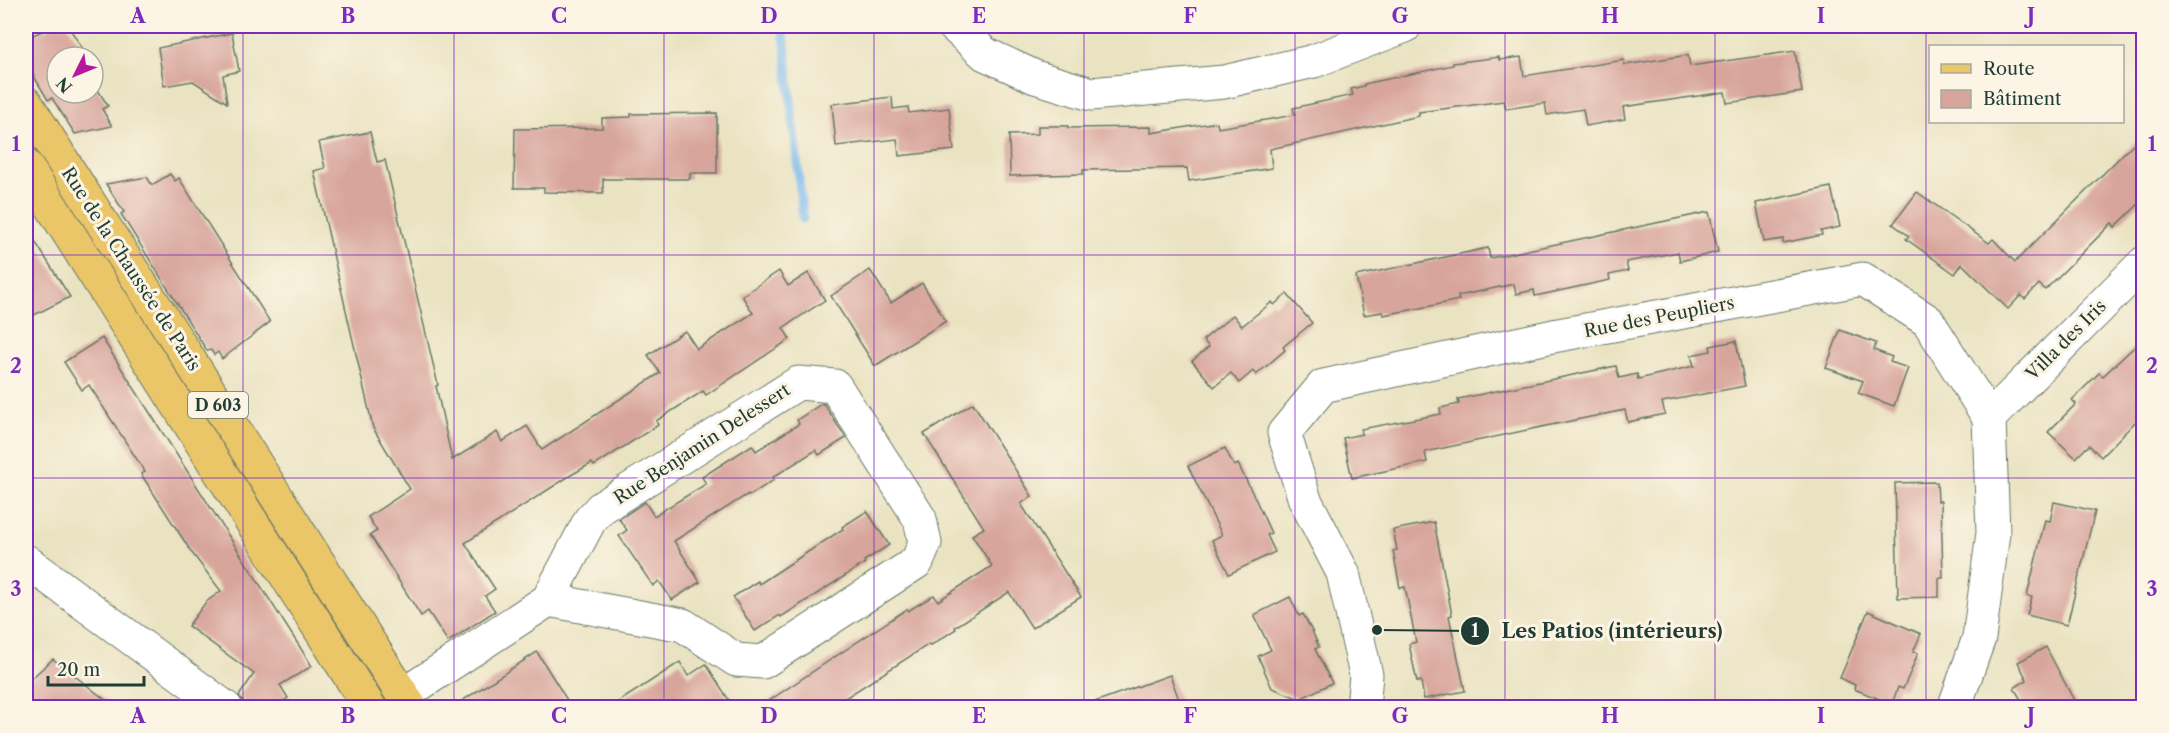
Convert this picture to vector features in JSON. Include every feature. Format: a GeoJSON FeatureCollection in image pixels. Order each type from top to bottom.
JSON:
{"type":"FeatureCollection","features":[{"type":"Feature","properties":{"kind":"main road","name":"Rue de la Chaussée de Paris"},"geometry":{"type":"LineString","coordinates":[[26,103],[407,701]]}},
{"type":"Feature","properties":{"kind":"main road","name":"Rue de la Chaussée de Paris"},"geometry":{"type":"LineString","coordinates":[[26,166],[370,708]]}},
{"type":"Feature","properties":{"kind":"street"},"geometry":{"type":"LineString","coordinates":[[954,26],[985,54],[1035,77],[1091,94],[1224,82],[1314,62],[1405,26]]}},
{"type":"Feature","properties":{"kind":"street","name":"Villa des Iris"},"geometry":{"type":"LineString","coordinates":[[1989,418],[2144,262]]}},
{"type":"Feature","properties":{"kind":"street","name":"Rue des Peupliers"},"geometry":{"type":"LineString","coordinates":[[1363,708],[1366,675],[1343,573],[1305,500],[1284,433],[1323,386],[1553,336],[1863,279],[1928,321],[1989,418]]}},
{"type":"Feature","properties":{"kind":"street","name":"Rue Benjamin Delessert"},"geometry":{"type":"LineString","coordinates":[[407,701],[548,600],[590,520],[601,508],[798,383],[835,386],[920,519],[925,543],[917,562],[763,662],[736,660],[683,625],[548,600]]}},
{"type":"Feature","properties":{"kind":"street"},"geometry":{"type":"LineString","coordinates":[[1954,708],[1979,639],[1993,533],[1989,418]]}},
{"type":"Feature","properties":{"kind":"street"},"geometry":{"type":"LineString","coordinates":[[26,561],[226,708]]}},
{"type":"Feature","properties":{"kind":"building"},"geometry":{"type":"Polygon","coordinates":[[[54,26],[68,26],[80,45],[45,45],[45,95],[26,63],[26,38],[54,26]]]}},
{"type":"Feature","properties":{"kind":"building"},"geometry":{"type":"Polygon","coordinates":[[[232,33],[239,71],[223,75],[227,103],[193,81],[164,86],[158,48],[232,33]]]}},
{"type":"Feature","properties":{"kind":"building"},"geometry":{"type":"Polygon","coordinates":[[[1795,51],[1802,92],[1727,103],[1725,92],[1623,107],[1625,119],[1586,126],[1583,109],[1547,115],[1545,103],[1506,109],[1504,101],[1419,112],[1419,116],[1270,149],[1272,168],[1189,181],[1187,168],[1083,170],[1083,174],[1010,176],[1009,135],[1038,134],[1038,126],[1151,127],[1151,133],[1217,122],[1218,128],[1295,115],[1293,108],[1353,95],[1351,89],[1364,86],[1364,84],[1453,65],[1453,63],[1499,57],[1499,60],[1521,57],[1524,76],[1624,60],[1625,65],[1688,55],[1690,66],[1795,51]]]}},
{"type":"Feature","properties":{"kind":"building"},"geometry":{"type":"Polygon","coordinates":[[[892,97],[893,109],[908,107],[909,113],[949,108],[954,150],[899,156],[897,139],[836,146],[832,104],[892,97]]]}},
{"type":"Feature","properties":{"kind":"building"},"geometry":{"type":"Polygon","coordinates":[[[105,101],[108,106],[102,109],[112,126],[75,134],[56,105],[105,105],[105,101]]]}},
{"type":"Feature","properties":{"kind":"building"},"geometry":{"type":"Polygon","coordinates":[[[717,113],[717,173],[690,173],[690,179],[603,179],[603,193],[544,192],[544,188],[514,188],[515,129],[602,128],[602,118],[631,117],[631,114],[717,113]]]}},
{"type":"Feature","properties":{"kind":"building"},"geometry":{"type":"Polygon","coordinates":[[[370,132],[377,162],[385,160],[438,385],[436,386],[452,460],[497,432],[502,442],[527,426],[542,450],[660,373],[648,355],[685,331],[697,349],[753,313],[742,296],[779,271],[788,286],[808,273],[825,300],[783,328],[790,339],[706,395],[703,391],[656,421],[658,425],[594,466],[592,463],[571,475],[465,543],[495,589],[485,596],[495,611],[448,642],[428,611],[421,616],[370,535],[377,531],[368,517],[410,489],[373,428],[314,171],[325,168],[319,142],[370,132]]]}},
{"type":"Feature","properties":{"kind":"building"},"geometry":{"type":"Polygon","coordinates":[[[2144,133],[2144,199],[2115,227],[2112,223],[2045,290],[2039,284],[2025,299],[2021,295],[2008,309],[1962,264],[1955,274],[1906,239],[1909,236],[1893,224],[1917,192],[1989,243],[1993,239],[2015,262],[2144,133]]]}},
{"type":"Feature","properties":{"kind":"building"},"geometry":{"type":"Polygon","coordinates":[[[170,174],[175,181],[179,178],[270,322],[222,359],[218,352],[214,355],[211,350],[207,351],[121,214],[124,212],[106,184],[147,177],[152,185],[170,174]]]}},
{"type":"Feature","properties":{"kind":"building"},"geometry":{"type":"Polygon","coordinates":[[[1831,187],[1840,227],[1821,231],[1822,235],[1783,243],[1783,239],[1764,242],[1756,203],[1831,187]]]}},
{"type":"Feature","properties":{"kind":"building"},"geometry":{"type":"Polygon","coordinates":[[[1709,212],[1718,252],[1680,261],[1678,252],[1626,262],[1628,271],[1609,275],[1610,280],[1535,296],[1534,290],[1516,294],[1514,284],[1458,296],[1459,300],[1421,308],[1383,315],[1383,312],[1364,315],[1356,276],[1488,248],[1490,258],[1709,212]]]}},
{"type":"Feature","properties":{"kind":"building"},"geometry":{"type":"Polygon","coordinates":[[[26,227],[70,297],[26,319],[26,227]]]}},
{"type":"Feature","properties":{"kind":"building"},"geometry":{"type":"Polygon","coordinates":[[[870,270],[891,303],[922,283],[946,321],[875,366],[831,296],[870,270]]]}},
{"type":"Feature","properties":{"kind":"building"},"geometry":{"type":"Polygon","coordinates":[[[1287,294],[1312,323],[1283,347],[1285,350],[1256,375],[1253,371],[1239,383],[1231,373],[1214,387],[1192,361],[1209,347],[1203,340],[1233,315],[1242,326],[1272,302],[1274,305],[1287,294]]]}},
{"type":"Feature","properties":{"kind":"building"},"geometry":{"type":"Polygon","coordinates":[[[1840,330],[1876,343],[1874,350],[1892,357],[1890,362],[1908,368],[1894,406],[1858,393],[1863,381],[1826,368],[1840,330]]]}},
{"type":"Feature","properties":{"kind":"building"},"geometry":{"type":"Polygon","coordinates":[[[102,338],[312,666],[280,685],[288,698],[273,708],[244,708],[239,696],[254,674],[188,626],[206,602],[221,591],[192,553],[141,474],[145,472],[89,385],[82,390],[64,362],[102,338]]]}},
{"type":"Feature","properties":{"kind":"building"},"geometry":{"type":"Polygon","coordinates":[[[2144,338],[2144,413],[2101,457],[2089,445],[2076,458],[2048,432],[2076,404],[2072,400],[2099,373],[2103,376],[2144,338]]]}},
{"type":"Feature","properties":{"kind":"building"},"geometry":{"type":"Polygon","coordinates":[[[1736,341],[1745,386],[1662,402],[1665,414],[1628,422],[1625,410],[1546,426],[1425,452],[1427,462],[1352,478],[1343,438],[1362,434],[1361,429],[1441,414],[1440,408],[1459,404],[1458,399],[1616,366],[1619,378],[1637,374],[1638,379],[1694,366],[1691,355],[1711,351],[1710,346],[1736,341]]]}},
{"type":"Feature","properties":{"kind":"building"},"geometry":{"type":"Polygon","coordinates":[[[973,403],[1032,496],[1021,504],[1081,597],[1032,628],[1009,592],[930,646],[929,644],[845,698],[850,708],[758,708],[907,609],[908,611],[934,595],[938,601],[992,566],[972,535],[984,528],[924,434],[973,403]]]}},
{"type":"Feature","properties":{"kind":"building"},"geometry":{"type":"Polygon","coordinates":[[[824,404],[846,438],[819,455],[816,450],[773,477],[774,480],[674,541],[700,582],[672,600],[659,581],[653,586],[619,536],[627,530],[619,519],[645,502],[654,516],[706,484],[702,477],[752,445],[756,451],[799,424],[797,420],[824,404]]]}},
{"type":"Feature","properties":{"kind":"building"},"geometry":{"type":"Polygon","coordinates":[[[1225,448],[1234,466],[1238,464],[1255,498],[1271,533],[1267,535],[1275,552],[1229,574],[1212,540],[1222,535],[1188,466],[1225,448]]]}},
{"type":"Feature","properties":{"kind":"building"},"geometry":{"type":"Polygon","coordinates":[[[1937,482],[1938,501],[1941,501],[1943,578],[1939,578],[1939,597],[1898,598],[1895,483],[1937,482]]]}},
{"type":"Feature","properties":{"kind":"building"},"geometry":{"type":"Polygon","coordinates":[[[2054,502],[2095,511],[2067,625],[2027,615],[2032,597],[2027,596],[2045,520],[2050,521],[2054,502]]]}},
{"type":"Feature","properties":{"kind":"building"},"geometry":{"type":"Polygon","coordinates":[[[867,511],[889,545],[781,617],[780,615],[755,631],[733,597],[758,581],[759,584],[867,511]]]}},
{"type":"Feature","properties":{"kind":"building"},"geometry":{"type":"Polygon","coordinates":[[[1434,522],[1452,615],[1449,616],[1465,691],[1424,699],[1421,681],[1417,682],[1409,644],[1416,642],[1405,587],[1400,588],[1393,551],[1397,550],[1393,530],[1434,522]]]}},
{"type":"Feature","properties":{"kind":"building"},"geometry":{"type":"Polygon","coordinates":[[[1290,597],[1299,616],[1303,614],[1312,631],[1319,647],[1315,649],[1332,683],[1300,699],[1272,688],[1258,656],[1271,650],[1254,615],[1290,597]]]}},
{"type":"Feature","properties":{"kind":"building"},"geometry":{"type":"Polygon","coordinates":[[[1868,611],[1921,634],[1913,652],[1918,653],[1911,671],[1903,689],[1898,687],[1892,704],[1854,689],[1855,685],[1840,678],[1868,611]]]}},
{"type":"Feature","properties":{"kind":"building"},"geometry":{"type":"Polygon","coordinates":[[[2046,647],[2078,708],[2026,708],[2014,688],[2027,680],[2018,662],[2046,647]]]}},
{"type":"Feature","properties":{"kind":"building"},"geometry":{"type":"Polygon","coordinates":[[[537,652],[572,708],[451,708],[537,652]]]}},
{"type":"Feature","properties":{"kind":"building"},"geometry":{"type":"Polygon","coordinates":[[[53,659],[116,708],[26,708],[26,683],[53,659]]]}},
{"type":"Feature","properties":{"kind":"building"},"geometry":{"type":"Polygon","coordinates":[[[680,662],[688,676],[706,664],[734,708],[609,708],[680,662]]]}},
{"type":"Feature","properties":{"kind":"building"},"geometry":{"type":"Polygon","coordinates":[[[1170,675],[1182,708],[1090,708],[1089,704],[1170,675]]]}},
{"type":"Feature","properties":{"kind":"waterway"},"geometry":{"type":"LineString","coordinates":[[782,26],[803,219]]}},
{"type":"Feature","properties":{"kind":"place","name":"Les Patios (intérieurs)"},"geometry":{"type":"Point","coordinates":[1377,630]}}]}
